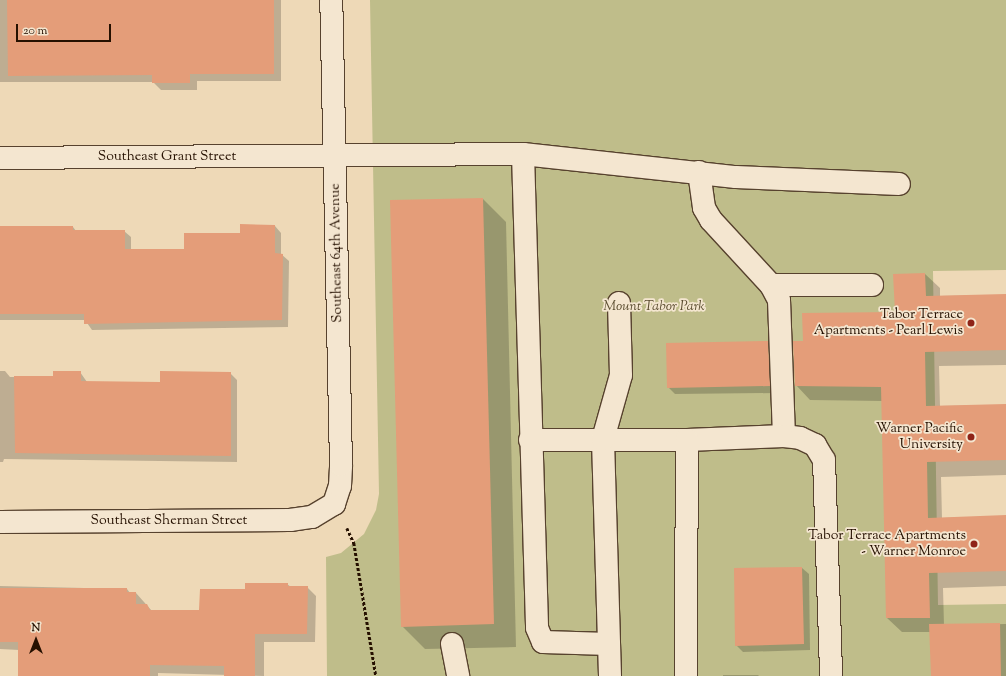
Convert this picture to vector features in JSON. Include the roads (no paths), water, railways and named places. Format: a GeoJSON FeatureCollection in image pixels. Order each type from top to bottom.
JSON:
{"type":"FeatureCollection","features":[{"type":"Feature","properties":{"kind":"street","name":"Southeast 64th Avenue"},"geometry":{"type":"LineString","coordinates":[[331,0],[341,465],[340,486],[334,504]]}},
{"type":"Feature","properties":{"kind":"street","name":"Southeast Grant Street"},"geometry":{"type":"LineString","coordinates":[[0,158],[523,154],[775,180],[899,184]]}},
{"type":"Feature","properties":{"kind":"street"},"geometry":{"type":"LineString","coordinates":[[523,154],[530,440],[537,628],[543,642],[609,644]]}},
{"type":"Feature","properties":{"kind":"street"},"geometry":{"type":"LineString","coordinates":[[699,172],[704,208],[711,220],[771,285],[779,300],[781,320],[784,436]]}},
{"type":"Feature","properties":{"kind":"street"},"geometry":{"type":"LineString","coordinates":[[771,285],[872,285]]}},
{"type":"Feature","properties":{"kind":"street"},"geometry":{"type":"LineString","coordinates":[[610,676],[603,439],[621,375],[619,303]]}},
{"type":"Feature","properties":{"kind":"street"},"geometry":{"type":"LineString","coordinates":[[530,440],[687,440],[784,436],[800,438],[815,445],[824,460],[832,676]]}},
{"type":"Feature","properties":{"kind":"street"},"geometry":{"type":"LineString","coordinates":[[686,676],[687,440]]}},
{"type":"Feature","properties":{"kind":"street","name":"Southeast Sherman Street"},"geometry":{"type":"LineString","coordinates":[[0,522],[290,520],[312,517],[334,504]]}},
{"type":"Feature","properties":{"kind":"street"},"geometry":{"type":"LineString","coordinates":[[452,644],[458,676]]}},
{"type":"Feature","properties":{"kind":"place","name":"Tabor Terrace Apartments - Pearl Lewis"},"geometry":{"type":"Point","coordinates":[971,323]}},
{"type":"Feature","properties":{"kind":"place","name":"Warner Pacific University"},"geometry":{"type":"Point","coordinates":[971,437]}},
{"type":"Feature","properties":{"kind":"place","name":"Tabor Terrace Apartments - Warner Monroe"},"geometry":{"type":"Point","coordinates":[974,544]}},
{"type":"Feature","properties":{"kind":"park label","name":"Mount Tabor Park"},"geometry":{"type":"Point","coordinates":[654,307]}}]}
